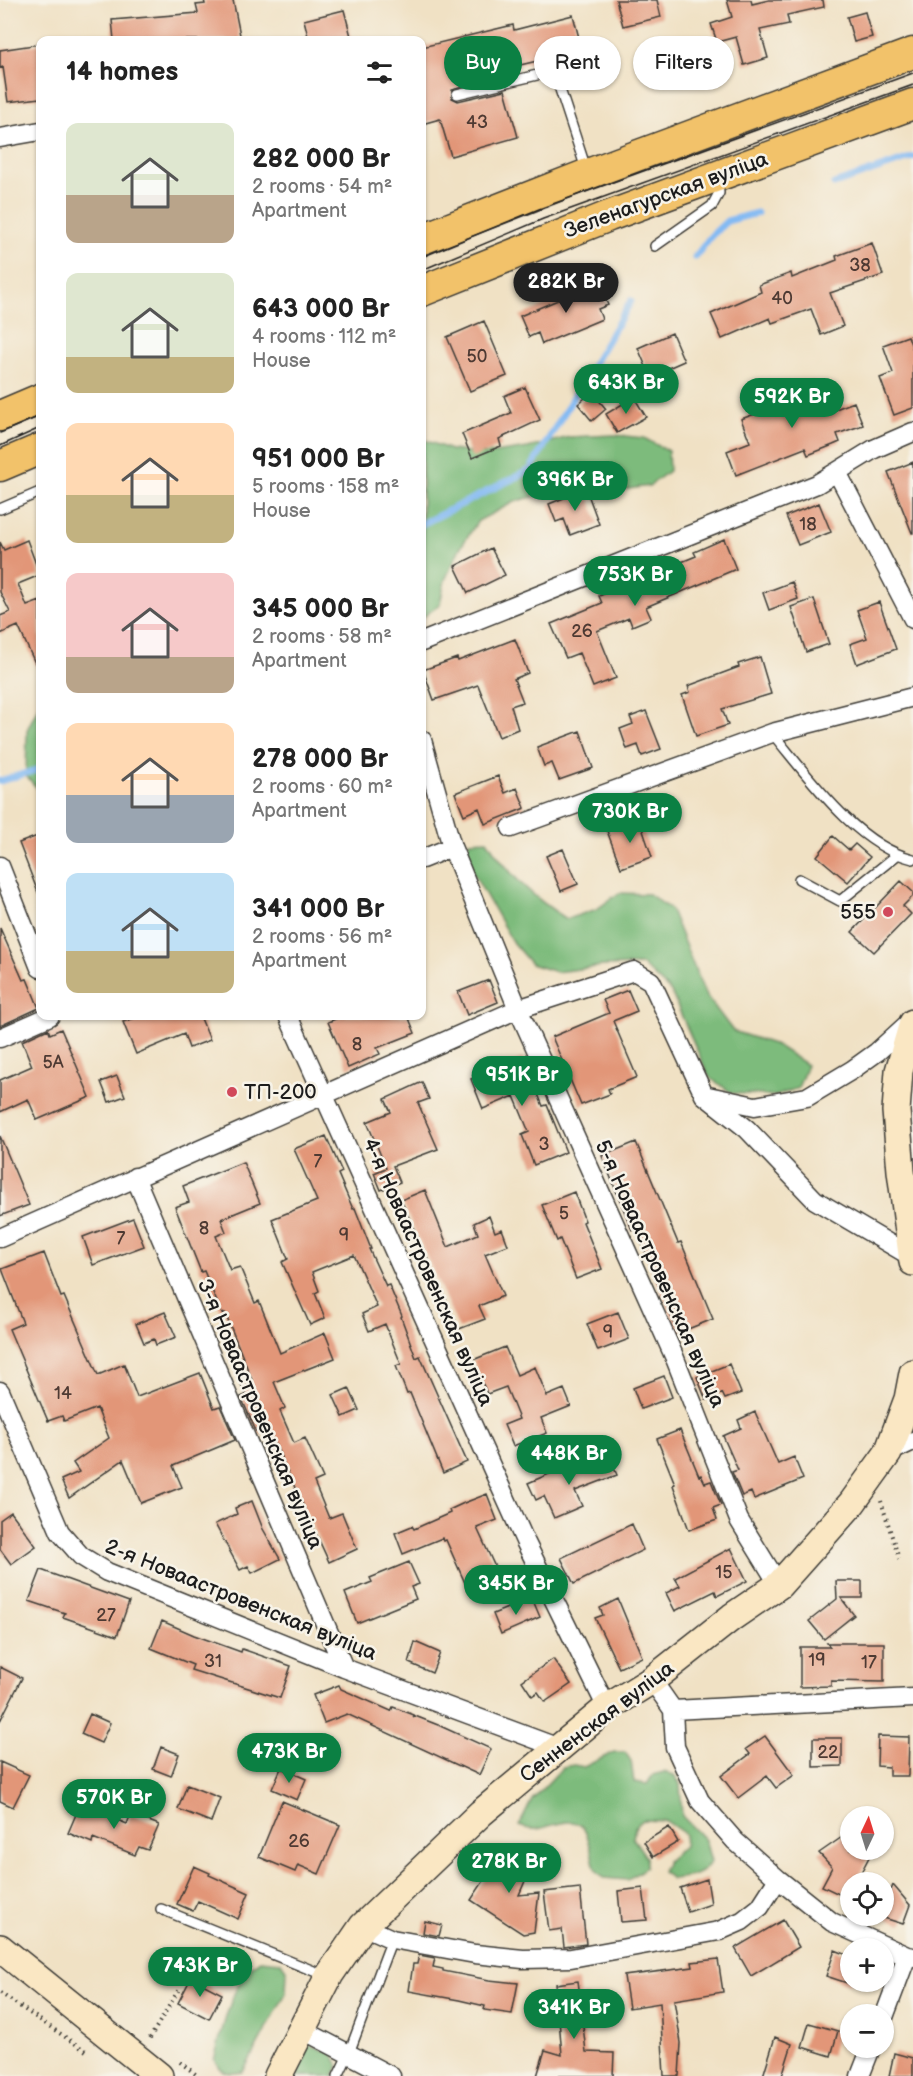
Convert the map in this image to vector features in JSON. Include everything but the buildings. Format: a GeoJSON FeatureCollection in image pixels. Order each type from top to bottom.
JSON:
{"type":"FeatureCollection","features":[{"type":"Feature","properties":{"kind":"main road"},"geometry":{"type":"LineString","coordinates":[[426,237],[588,174],[913,53]]}},
{"type":"Feature","properties":{"kind":"main road","name":"Зеленагурская вуліца"},"geometry":{"type":"LineString","coordinates":[[426,289],[549,239],[913,104]]}},
{"type":"Feature","properties":{"kind":"main road"},"geometry":{"type":"LineString","coordinates":[[0,416],[36,401]]}},
{"type":"Feature","properties":{"kind":"main road"},"geometry":{"type":"LineString","coordinates":[[0,466],[36,451]]}},
{"type":"Feature","properties":{"kind":"street"},"geometry":{"type":"LineString","coordinates":[[0,138],[36,132]]}},
{"type":"Feature","properties":{"kind":"street"},"geometry":{"type":"LineString","coordinates":[[426,640],[817,484],[874,449],[913,432]]}},
{"type":"Feature","properties":{"kind":"street"},"geometry":{"type":"LineString","coordinates":[[837,471],[913,619]]}},
{"type":"Feature","properties":{"kind":"street"},"geometry":{"type":"LineString","coordinates":[[511,828],[772,734],[913,697]]}},
{"type":"Feature","properties":{"kind":"street","name":"5-я Новаастровенская вуліца"},"geometry":{"type":"LineString","coordinates":[[426,754],[452,847],[518,1009],[674,1356],[739,1520],[778,1585]]}},
{"type":"Feature","properties":{"kind":"street"},"geometry":{"type":"LineString","coordinates":[[426,857],[452,847]]}},
{"type":"Feature","properties":{"kind":"street"},"geometry":{"type":"LineString","coordinates":[[0,866],[36,958]]}},
{"type":"Feature","properties":{"kind":"street"},"geometry":{"type":"LineString","coordinates":[[0,1238],[518,1009],[634,971],[651,981],[704,1095],[747,1129],[815,1200],[912,1260]]}},
{"type":"Feature","properties":{"kind":"street"},"geometry":{"type":"LineString","coordinates":[[0,1038],[41,1020]]}},
{"type":"Feature","properties":{"kind":"street","name":"4-я Новаастровенская вуліца"},"geometry":{"type":"LineString","coordinates":[[290,1020],[525,1541],[608,1708]]}},
{"type":"Feature","properties":{"kind":"street"},"geometry":{"type":"LineString","coordinates":[[704,1095],[755,1106],[807,1097],[852,1070],[913,1021]]}},
{"type":"Feature","properties":{"kind":"street"},"geometry":{"type":"LineString","coordinates":[[912,1260],[896,1111],[899,1071],[913,1021]]}},
{"type":"Feature","properties":{"kind":"street","name":"3-я Новаастровенская вуліца"},"geometry":{"type":"LineString","coordinates":[[135,1177],[344,1668]]}},
{"type":"Feature","properties":{"kind":"street","name":"Сенненская вуліца"},"geometry":{"type":"LineString","coordinates":[[278,2076],[329,1977],[363,1926],[481,1813],[559,1748],[608,1708],[652,1680],[732,1617],[778,1585],[852,1503],[888,1453],[908,1399],[913,1373]]}},
{"type":"Feature","properties":{"kind":"street","name":"2-я Новаастровенская вуліца"},"geometry":{"type":"LineString","coordinates":[[0,1391],[60,1532],[81,1557],[107,1572],[344,1668],[559,1748]]}},
{"type":"Feature","properties":{"kind":"street"},"geometry":{"type":"LineString","coordinates":[[888,1453],[913,1441]]}},
{"type":"Feature","properties":{"kind":"street"},"geometry":{"type":"LineString","coordinates":[[652,1680],[673,1710],[675,1747],[700,1801],[735,1841],[832,1922],[910,1957],[890,2004]]}},
{"type":"Feature","properties":{"kind":"street"},"geometry":{"type":"LineString","coordinates":[[673,1710],[913,1698]]}},
{"type":"Feature","properties":{"kind":"street"},"geometry":{"type":"LineString","coordinates":[[363,1926],[392,1939],[484,1955],[523,1959],[571,1958],[719,1931],[742,1921],[760,1907],[778,1879]]}},
{"type":"Feature","properties":{"kind":"street"},"geometry":{"type":"LineString","coordinates":[[0,1948],[159,2076]]}},
{"type":"Feature","properties":{"kind":"street"},"geometry":{"type":"LineString","coordinates":[[301,2029],[391,2076]]}},
{"type":"Feature","properties":{"kind":"street"},"geometry":{"type":"LineString","coordinates":[[860,2076],[868,2058]]}},
{"type":"Feature","properties":{"kind":"lane"},"geometry":{"type":"LineString","coordinates":[[457,94],[554,71],[588,174]]}},
{"type":"Feature","properties":{"kind":"lane"},"geometry":{"type":"LineString","coordinates":[[655,246],[712,206],[719,193],[717,176]]}},
{"type":"Feature","properties":{"kind":"lane"},"geometry":{"type":"LineString","coordinates":[[0,509],[36,494]]}},
{"type":"Feature","properties":{"kind":"lane"},"geometry":{"type":"LineString","coordinates":[[772,734],[836,808],[882,846],[897,855],[913,859]]}},
{"type":"Feature","properties":{"kind":"lane"},"geometry":{"type":"LineString","coordinates":[[799,879],[840,901],[897,855]]}},
{"type":"Feature","properties":{"kind":"lane"},"geometry":{"type":"LineString","coordinates":[[161,1909],[329,1977]]}},
{"type":"Feature","properties":{"kind":"lane"},"geometry":{"type":"LineString","coordinates":[[338,2076],[349,2054],[392,1939]]}},
{"type":"Feature","properties":{"kind":"path"},"geometry":{"type":"LineString","coordinates":[[872,1475],[899,1559]]}},
{"type":"Feature","properties":{"kind":"path"},"geometry":{"type":"LineString","coordinates":[[149,2039],[179,1989]]}},
{"type":"Feature","properties":{"kind":"path"},"geometry":{"type":"LineString","coordinates":[[0,1993],[87,2052]]}},
{"type":"Feature","properties":{"kind":"green space"},"geometry":{"type":"Polygon","coordinates":[[[615,435],[644,438],[668,451],[669,471],[649,486],[608,492],[565,489],[516,501],[478,521],[460,548],[445,580],[440,604],[426,615],[426,441],[451,450],[487,454],[528,448],[569,437],[615,435]]]}},
{"type":"Feature","properties":{"kind":"green space"},"geometry":{"type":"Polygon","coordinates":[[[36,711],[36,787],[26,776],[27,730],[36,711]]]}},
{"type":"Feature","properties":{"kind":"green space"},"geometry":{"type":"Polygon","coordinates":[[[487,840],[522,884],[543,903],[567,919],[597,909],[619,893],[649,894],[671,910],[705,994],[733,1031],[776,1045],[807,1065],[798,1088],[776,1096],[732,1093],[709,1077],[671,992],[642,965],[603,966],[556,972],[531,964],[513,943],[464,857],[469,841],[487,840]]]}},
{"type":"Feature","properties":{"kind":"green space"},"geometry":{"type":"Polygon","coordinates":[[[614,1752],[625,1752],[631,1761],[634,1782],[647,1784],[653,1775],[664,1772],[674,1775],[680,1784],[682,1816],[705,1840],[711,1861],[699,1873],[672,1879],[662,1872],[667,1861],[684,1846],[685,1834],[666,1821],[643,1820],[635,1827],[633,1838],[646,1857],[646,1867],[627,1880],[604,1878],[598,1872],[586,1832],[577,1823],[563,1823],[539,1829],[519,1826],[532,1800],[563,1767],[574,1765],[584,1767],[614,1752]]]}},
{"type":"Feature","properties":{"kind":"green space"},"geometry":{"type":"Polygon","coordinates":[[[260,1960],[281,1962],[287,1971],[286,1993],[243,2072],[226,2072],[214,2060],[225,2019],[242,1978],[260,1960]]]}},
{"type":"Feature","properties":{"kind":"green space"},"geometry":{"type":"Polygon","coordinates":[[[308,2044],[333,2054],[339,2066],[334,2076],[294,2076],[298,2058],[308,2044]]]}},
{"type":"Feature","properties":{"kind":"waterway"},"geometry":{"type":"LineString","coordinates":[[834,184],[913,157]]}},
{"type":"Feature","properties":{"kind":"waterway"},"geometry":{"type":"LineString","coordinates":[[695,257],[711,236],[727,221],[757,213]]}},
{"type":"Feature","properties":{"kind":"waterway"},"geometry":{"type":"LineString","coordinates":[[426,522],[530,470],[631,301]]}},
{"type":"Feature","properties":{"kind":"waterway"},"geometry":{"type":"LineString","coordinates":[[0,781],[36,770]]}},
{"type":"Feature","properties":{"kind":"tram line"},"geometry":{"type":"LineString","coordinates":[[426,255],[539,209],[913,73]]}},
{"type":"Feature","properties":{"kind":"tram line"},"geometry":{"type":"LineString","coordinates":[[426,268],[543,219],[913,85]]}},
{"type":"Feature","properties":{"kind":"tram line"},"geometry":{"type":"LineString","coordinates":[[0,433],[36,418]]}},
{"type":"Feature","properties":{"kind":"tram line"},"geometry":{"type":"LineString","coordinates":[[0,446],[36,430]]}},
{"type":"Feature","properties":{"kind":"place","name":"555"},"geometry":{"type":"Point","coordinates":[888,912]}},
{"type":"Feature","properties":{"kind":"place","name":"ТП-200"},"geometry":{"type":"Point","coordinates":[232,1092]}}]}
